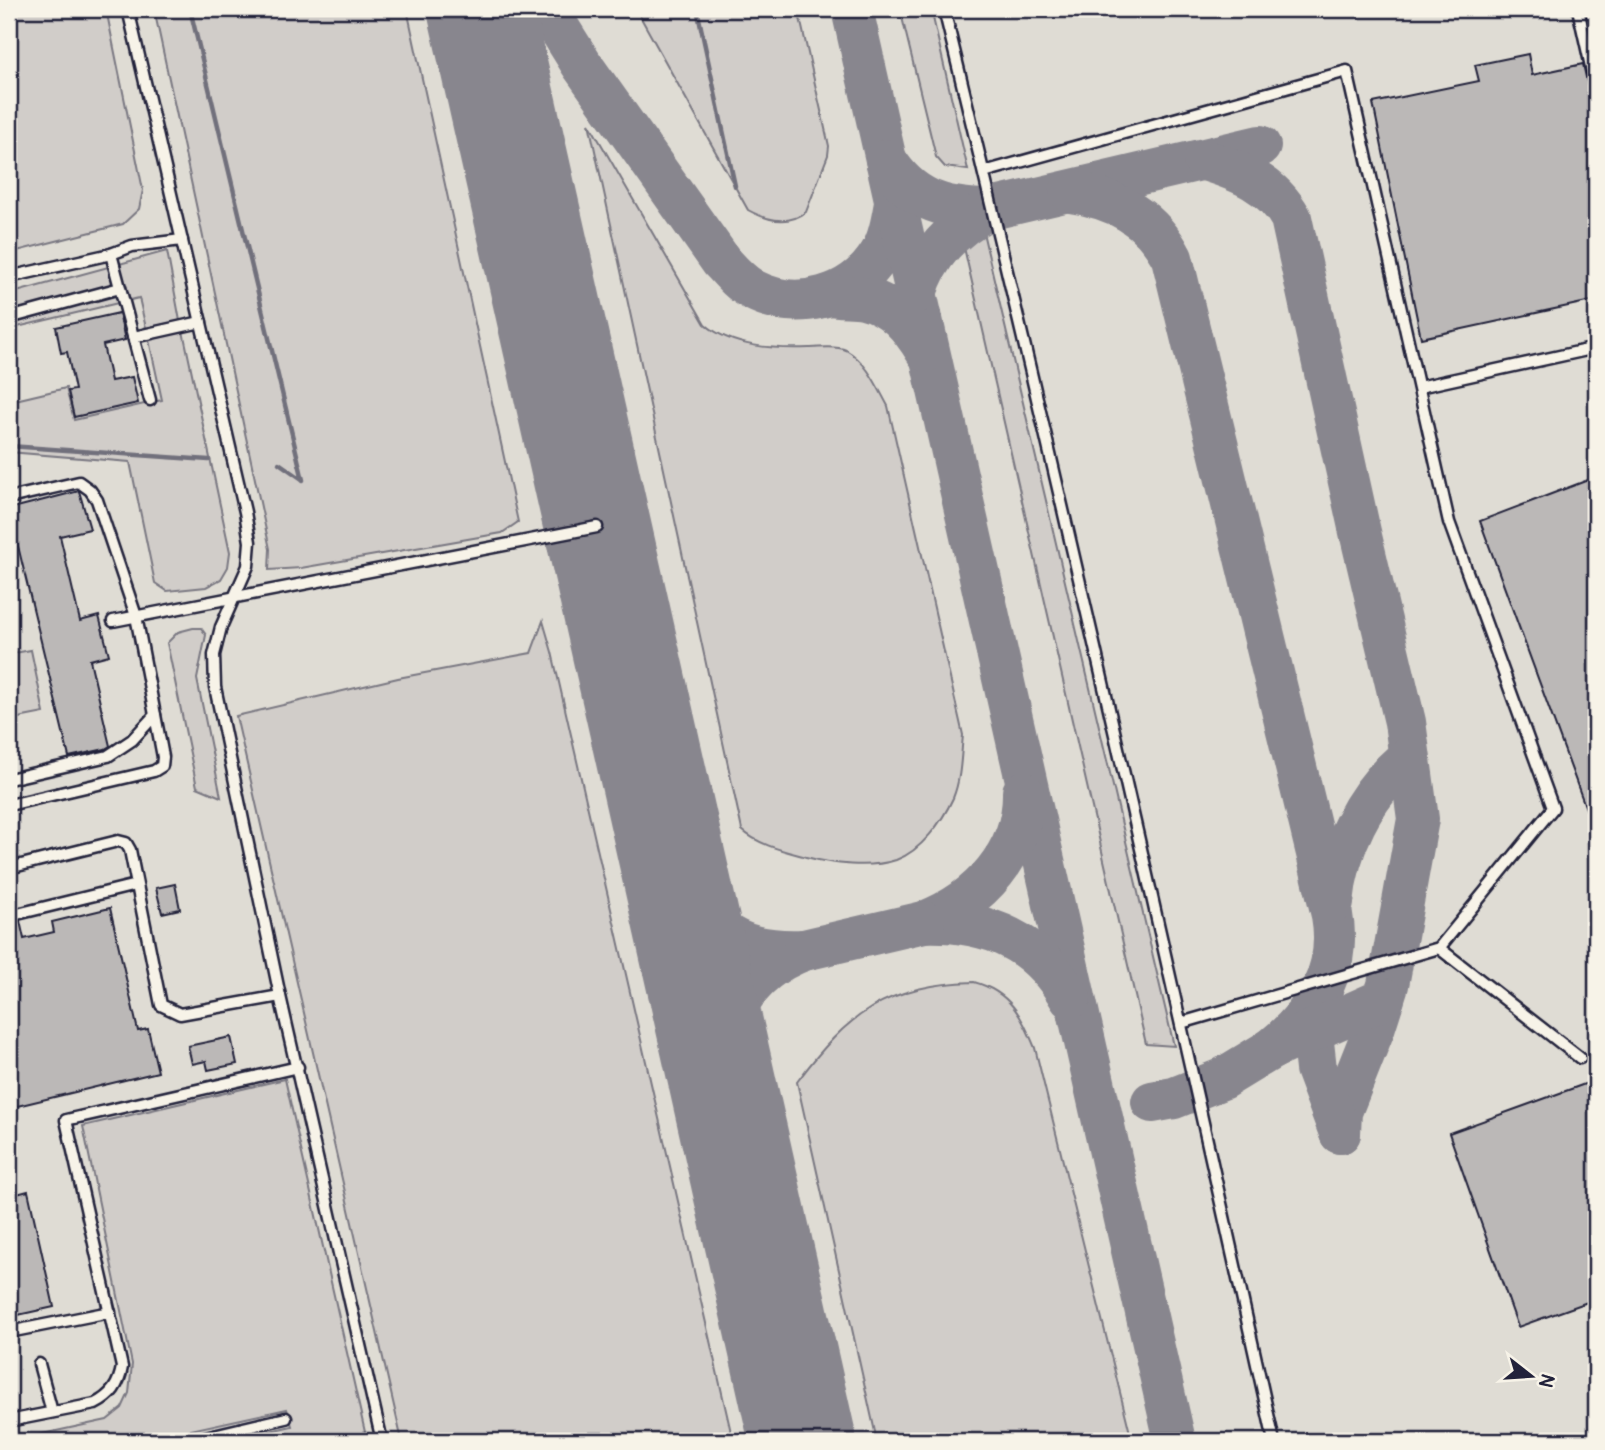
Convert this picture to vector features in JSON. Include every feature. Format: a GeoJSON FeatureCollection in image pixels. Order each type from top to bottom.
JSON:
{"type":"FeatureCollection","features":[{"type":"Feature","properties":{"kind":"lane"},"geometry":{"type":"LineString","coordinates":[[128,9],[250,542],[248,566],[221,627],[214,655],[215,687],[280,996],[382,1441]]}},
{"type":"Feature","properties":{"kind":"lane"},"geometry":{"type":"LineString","coordinates":[[944,9],[1181,1023],[1275,1441]]}},
{"type":"Feature","properties":{"kind":"lane"},"geometry":{"type":"LineString","coordinates":[[1578,9],[1596,89]]}},
{"type":"Feature","properties":{"kind":"lane"},"geometry":{"type":"LineString","coordinates":[[984,172],[1347,71],[1449,522],[1553,808],[1439,947],[1181,1023]]}},
{"type":"Feature","properties":{"kind":"lane"},"geometry":{"type":"LineString","coordinates":[[9,277],[111,254],[132,246],[181,240]]}},
{"type":"Feature","properties":{"kind":"lane"},"geometry":{"type":"LineString","coordinates":[[111,254],[150,400]]}},
{"type":"Feature","properties":{"kind":"lane"},"geometry":{"type":"LineString","coordinates":[[9,318],[120,288]]}},
{"type":"Feature","properties":{"kind":"lane"},"geometry":{"type":"LineString","coordinates":[[134,337],[201,322]]}},
{"type":"Feature","properties":{"kind":"lane"},"geometry":{"type":"LineString","coordinates":[[1419,387],[1596,348]]}},
{"type":"Feature","properties":{"kind":"lane"},"geometry":{"type":"LineString","coordinates":[[9,498],[79,482],[90,490],[97,500],[136,616],[163,757],[162,766],[155,771],[9,805]]}},
{"type":"Feature","properties":{"kind":"lane"},"geometry":{"type":"LineString","coordinates":[[113,621],[597,527]]}},
{"type":"Feature","properties":{"kind":"lane"},"geometry":{"type":"LineString","coordinates":[[9,779],[108,756],[132,740],[155,715]]}},
{"type":"Feature","properties":{"kind":"lane"},"geometry":{"type":"LineString","coordinates":[[9,868],[118,841],[126,843],[130,850],[161,1005],[180,1014],[280,996]]}},
{"type":"Feature","properties":{"kind":"lane"},"geometry":{"type":"LineString","coordinates":[[9,916],[136,885]]}},
{"type":"Feature","properties":{"kind":"lane"},"geometry":{"type":"LineString","coordinates":[[1439,947],[1580,1058]]}},
{"type":"Feature","properties":{"kind":"lane"},"geometry":{"type":"LineString","coordinates":[[9,1421],[95,1404],[107,1398],[120,1379],[122,1367],[65,1120],[298,1067]]}},
{"type":"Feature","properties":{"kind":"lane"},"geometry":{"type":"LineString","coordinates":[[9,1332],[110,1312]]}},
{"type":"Feature","properties":{"kind":"lane"},"geometry":{"type":"LineString","coordinates":[[39,1364],[52,1412]]}},
{"type":"Feature","properties":{"kind":"lane"},"geometry":{"type":"LineString","coordinates":[[188,1441],[286,1418]]}},
{"type":"Feature","properties":{"kind":"shaded area"},"geometry":{"type":"Polygon","coordinates":[[[9,9],[1596,9],[1596,1441],[9,1441],[9,9]]]}},
{"type":"Feature","properties":{"kind":"shaded area"},"geometry":{"type":"Polygon","coordinates":[[[9,9],[106,9],[143,190],[139,209],[123,224],[9,253],[9,9]]]}},
{"type":"Feature","properties":{"kind":"shaded area"},"geometry":{"type":"Polygon","coordinates":[[[154,9],[407,9],[518,522],[502,533],[301,568],[269,570],[270,549],[154,9]]]}},
{"type":"Feature","properties":{"kind":"shaded area"},"geometry":{"type":"Polygon","coordinates":[[[636,9],[798,9],[829,146],[806,212],[792,219],[777,220],[748,210],[636,9]]]}},
{"type":"Feature","properties":{"kind":"shaded area"},"geometry":{"type":"Polygon","coordinates":[[[900,9],[931,9],[968,170],[945,167],[936,157],[900,9]]]}},
{"type":"Feature","properties":{"kind":"shaded area"},"geometry":{"type":"Polygon","coordinates":[[[589,123],[705,324],[728,338],[754,345],[842,348],[866,368],[888,406],[963,735],[958,783],[953,798],[937,826],[922,843],[896,860],[863,865],[827,862],[772,847],[742,830],[589,123]]]}},
{"type":"Feature","properties":{"kind":"shaded area"},"geometry":{"type":"Polygon","coordinates":[[[982,228],[1174,1046],[1146,1044],[963,243],[969,235],[982,228]]]}},
{"type":"Feature","properties":{"kind":"shaded area"},"geometry":{"type":"Polygon","coordinates":[[[167,251],[180,321],[146,328],[139,298],[9,329],[9,294],[167,251]]]}},
{"type":"Feature","properties":{"kind":"shaded area"},"geometry":{"type":"Polygon","coordinates":[[[183,331],[230,552],[228,567],[221,579],[206,587],[167,591],[155,583],[130,462],[9,452],[9,394],[11,401],[66,388],[74,420],[162,400],[149,340],[183,331]]]}},
{"type":"Feature","properties":{"kind":"shaded area"},"geometry":{"type":"Polygon","coordinates":[[[543,621],[733,1441],[402,1441],[236,716],[398,678],[531,653],[543,621]]]}},
{"type":"Feature","properties":{"kind":"shaded area"},"geometry":{"type":"Polygon","coordinates":[[[201,628],[206,635],[197,679],[221,797],[197,787],[167,643],[178,632],[201,628]]]}},
{"type":"Feature","properties":{"kind":"shaded area"},"geometry":{"type":"Polygon","coordinates":[[[31,650],[44,713],[13,719],[9,701],[9,654],[31,650]]]}},
{"type":"Feature","properties":{"kind":"shaded area"},"geometry":{"type":"Polygon","coordinates":[[[974,982],[1006,999],[1025,1026],[1035,1048],[1132,1441],[877,1441],[797,1082],[834,1038],[872,1007],[917,989],[974,982]]]}},
{"type":"Feature","properties":{"kind":"shaded area"},"geometry":{"type":"Polygon","coordinates":[[[285,1079],[367,1441],[226,1441],[292,1426],[287,1409],[141,1441],[10,1441],[107,1420],[122,1408],[129,1393],[132,1364],[83,1126],[285,1079]]]}},
{"type":"Feature","properties":{"kind":"building"},"geometry":{"type":"Polygon","coordinates":[[[1596,10],[1596,51],[1595,51],[1586,12],[1596,10]]]}},
{"type":"Feature","properties":{"kind":"building"},"geometry":{"type":"Polygon","coordinates":[[[1528,54],[1532,75],[1583,64],[1589,91],[1595,96],[1596,300],[1421,338],[1373,103],[1479,81],[1475,65],[1528,54]]]}},
{"type":"Feature","properties":{"kind":"building"},"geometry":{"type":"Polygon","coordinates":[[[119,313],[125,340],[103,345],[111,381],[132,377],[138,403],[74,417],[68,391],[75,390],[67,352],[61,353],[56,327],[119,313]]]}},
{"type":"Feature","properties":{"kind":"building"},"geometry":{"type":"Polygon","coordinates":[[[1596,477],[1596,833],[1595,833],[1480,521],[1596,477]]]}},
{"type":"Feature","properties":{"kind":"building"},"geometry":{"type":"Polygon","coordinates":[[[79,491],[90,529],[60,536],[80,621],[99,616],[109,655],[90,660],[110,746],[69,757],[9,509],[79,491]]]}},
{"type":"Feature","properties":{"kind":"building"},"geometry":{"type":"Polygon","coordinates":[[[175,884],[180,909],[162,913],[156,888],[175,884]]]}},
{"type":"Feature","properties":{"kind":"building"},"geometry":{"type":"Polygon","coordinates":[[[110,908],[138,1031],[148,1029],[158,1072],[9,1108],[9,923],[20,921],[24,939],[54,932],[52,922],[110,908]]]}},
{"type":"Feature","properties":{"kind":"building"},"geometry":{"type":"Polygon","coordinates":[[[231,1037],[237,1064],[208,1070],[206,1061],[192,1064],[188,1046],[231,1037]]]}},
{"type":"Feature","properties":{"kind":"building"},"geometry":{"type":"Polygon","coordinates":[[[1596,1080],[1596,1299],[1518,1327],[1449,1133],[1596,1080]]]}},
{"type":"Feature","properties":{"kind":"building"},"geometry":{"type":"Polygon","coordinates":[[[28,1191],[54,1307],[9,1317],[9,1196],[28,1191]]]}},
{"type":"Feature","properties":{"kind":"waterway"},"geometry":{"type":"LineString","coordinates":[[190,9],[303,480]]}},
{"type":"Feature","properties":{"kind":"waterway"},"geometry":{"type":"LineString","coordinates":[[697,9],[735,186]]}},
{"type":"Feature","properties":{"kind":"waterway"},"geometry":{"type":"LineString","coordinates":[[9,446],[209,460]]}},
{"type":"Feature","properties":{"kind":"waterway"},"geometry":{"type":"LineString","coordinates":[[279,463],[302,479]]}},
{"type":"Feature","properties":{"kind":"taxiway"},"geometry":{"type":"LineString","coordinates":[[547,9],[582,65],[721,261],[753,290],[770,297],[806,300],[823,297],[855,281],[869,269],[880,254],[890,229],[895,203]]}},
{"type":"Feature","properties":{"kind":"taxiway"},"geometry":{"type":"LineString","coordinates":[[852,9],[1175,1441]]}},
{"type":"Feature","properties":{"kind":"taxiway"},"geometry":{"type":"LineString","coordinates":[[886,160],[906,185],[929,200],[956,207],[987,210],[1260,146]]}},
{"type":"Feature","properties":{"kind":"taxiway"},"geometry":{"type":"LineString","coordinates":[[1204,160],[1242,174],[1265,187],[1291,218],[1405,722],[1418,819],[1388,985],[1374,1029],[1341,1112],[1340,1133]]}},
{"type":"Feature","properties":{"kind":"taxiway"},"geometry":{"type":"LineString","coordinates":[[1070,192],[1102,199],[1130,212],[1154,231],[1172,258],[1332,915],[1333,954],[1322,989],[1301,1020],[1273,1048]]}},
{"type":"Feature","properties":{"kind":"taxiway"},"geometry":{"type":"LineString","coordinates":[[916,293],[927,266],[943,244],[952,234],[987,210]]}},
{"type":"Feature","properties":{"kind":"taxiway"},"geometry":{"type":"LineString","coordinates":[[830,295],[864,298],[884,306],[901,318],[926,351]]}},
{"type":"Feature","properties":{"kind":"taxiway"},"geometry":{"type":"LineString","coordinates":[[1333,902],[1340,862],[1355,824],[1377,790],[1405,760]]}},
{"type":"Feature","properties":{"kind":"taxiway"},"geometry":{"type":"LineString","coordinates":[[1023,792],[1016,835],[994,872],[980,888],[963,901],[924,922],[970,925],[1009,938],[1042,962],[1070,998]]}},
{"type":"Feature","properties":{"kind":"taxiway"},"geometry":{"type":"LineString","coordinates":[[672,863],[697,904],[722,931],[755,947],[804,950],[765,972],[740,1002],[726,1039],[722,1083]]}},
{"type":"Feature","properties":{"kind":"taxiway"},"geometry":{"type":"LineString","coordinates":[[804,950],[924,922]]}},
{"type":"Feature","properties":{"kind":"taxiway"},"geometry":{"type":"LineString","coordinates":[[1315,996],[1313,1042],[1316,1069],[1340,1133]]}},
{"type":"Feature","properties":{"kind":"taxiway"},"geometry":{"type":"LineString","coordinates":[[1152,1102],[1174,1098],[1222,1079],[1273,1048],[1384,999]]}},
{"type":"Feature","properties":{"kind":"runway"},"geometry":{"type":"LineString","coordinates":[[481,9],[803,1441]]}}]}
